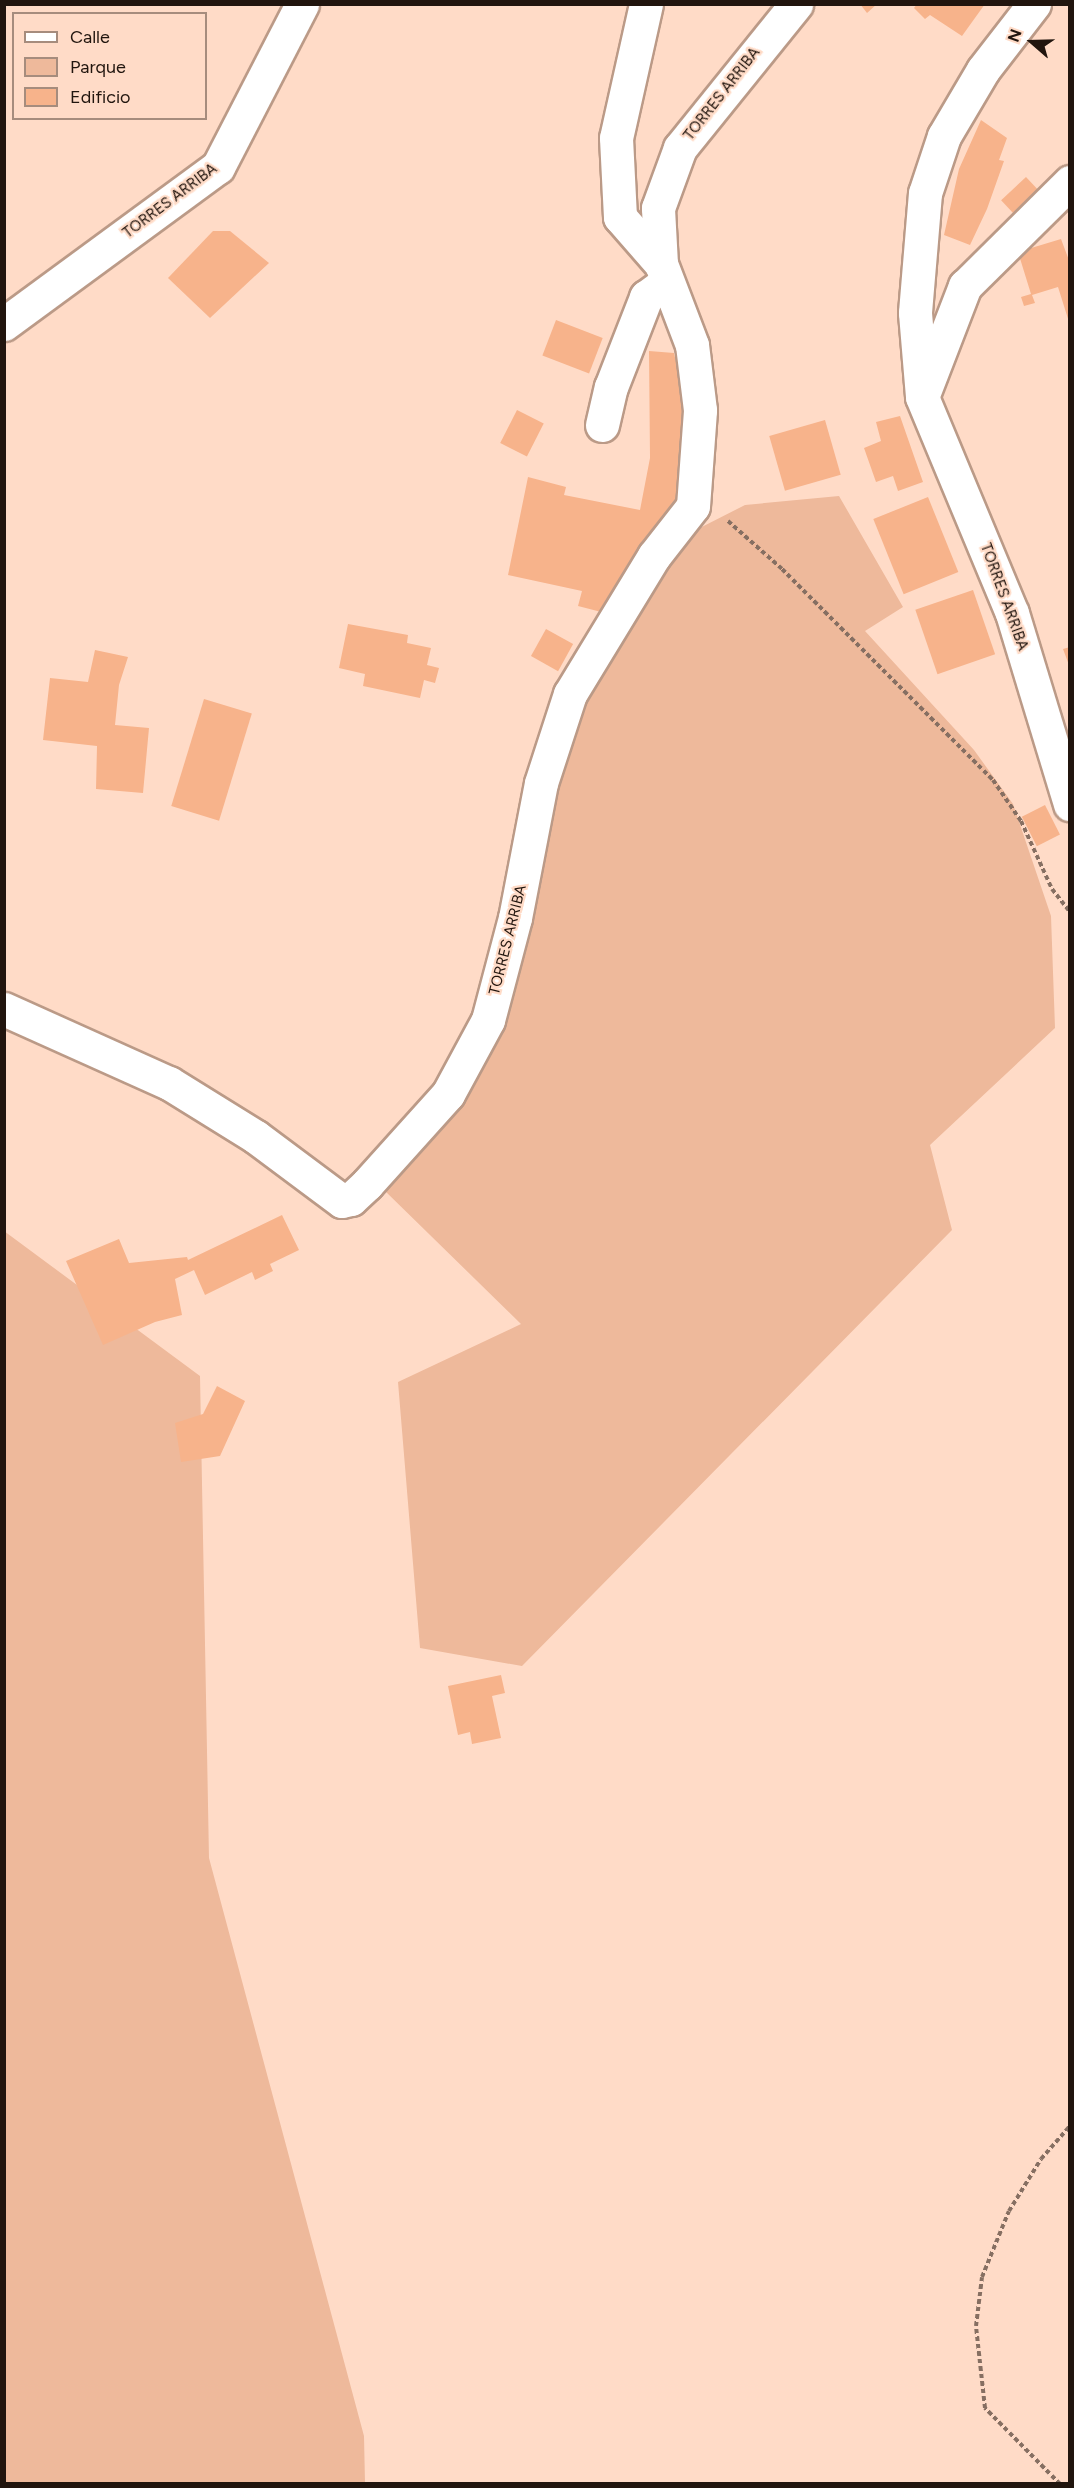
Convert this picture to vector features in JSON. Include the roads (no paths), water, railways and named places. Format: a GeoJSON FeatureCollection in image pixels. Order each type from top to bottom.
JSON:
{"type":"FeatureCollection","features":[{"type":"Feature","properties":{"kind":"street","name":"TORRES ARRIBA"},"geometry":{"type":"LineString","coordinates":[[4,324],[218,167],[302,4]]}},
{"type":"Feature","properties":{"kind":"street","name":"TORRES ARRIBA"},"geometry":{"type":"LineString","coordinates":[[646,4],[616,138],[620,217],[664,273]]}},
{"type":"Feature","properties":{"kind":"street","name":"TORRES ARRIBA"},"geometry":{"type":"LineString","coordinates":[[4,1009],[169,1083],[256,1137],[332,1196],[351,1199],[448,1094],[488,1020],[515,918],[541,783],[570,694],[654,556],[693,506],[700,410],[692,345],[664,273],[658,208],[680,148],[796,4]]}},
{"type":"Feature","properties":{"kind":"street","name":"TORRES ARRIBA"},"geometry":{"type":"LineString","coordinates":[[1034,4],[983,70],[944,136],[925,193],[915,313],[922,397],[1012,613],[1070,804]]}},
{"type":"Feature","properties":{"kind":"street"},"geometry":{"type":"LineString","coordinates":[[922,397],[939,360],[965,286],[1070,182]]}},
{"type":"Feature","properties":{"kind":"street"},"geometry":{"type":"LineString","coordinates":[[602,425],[614,377],[646,297],[664,273]]}}]}
